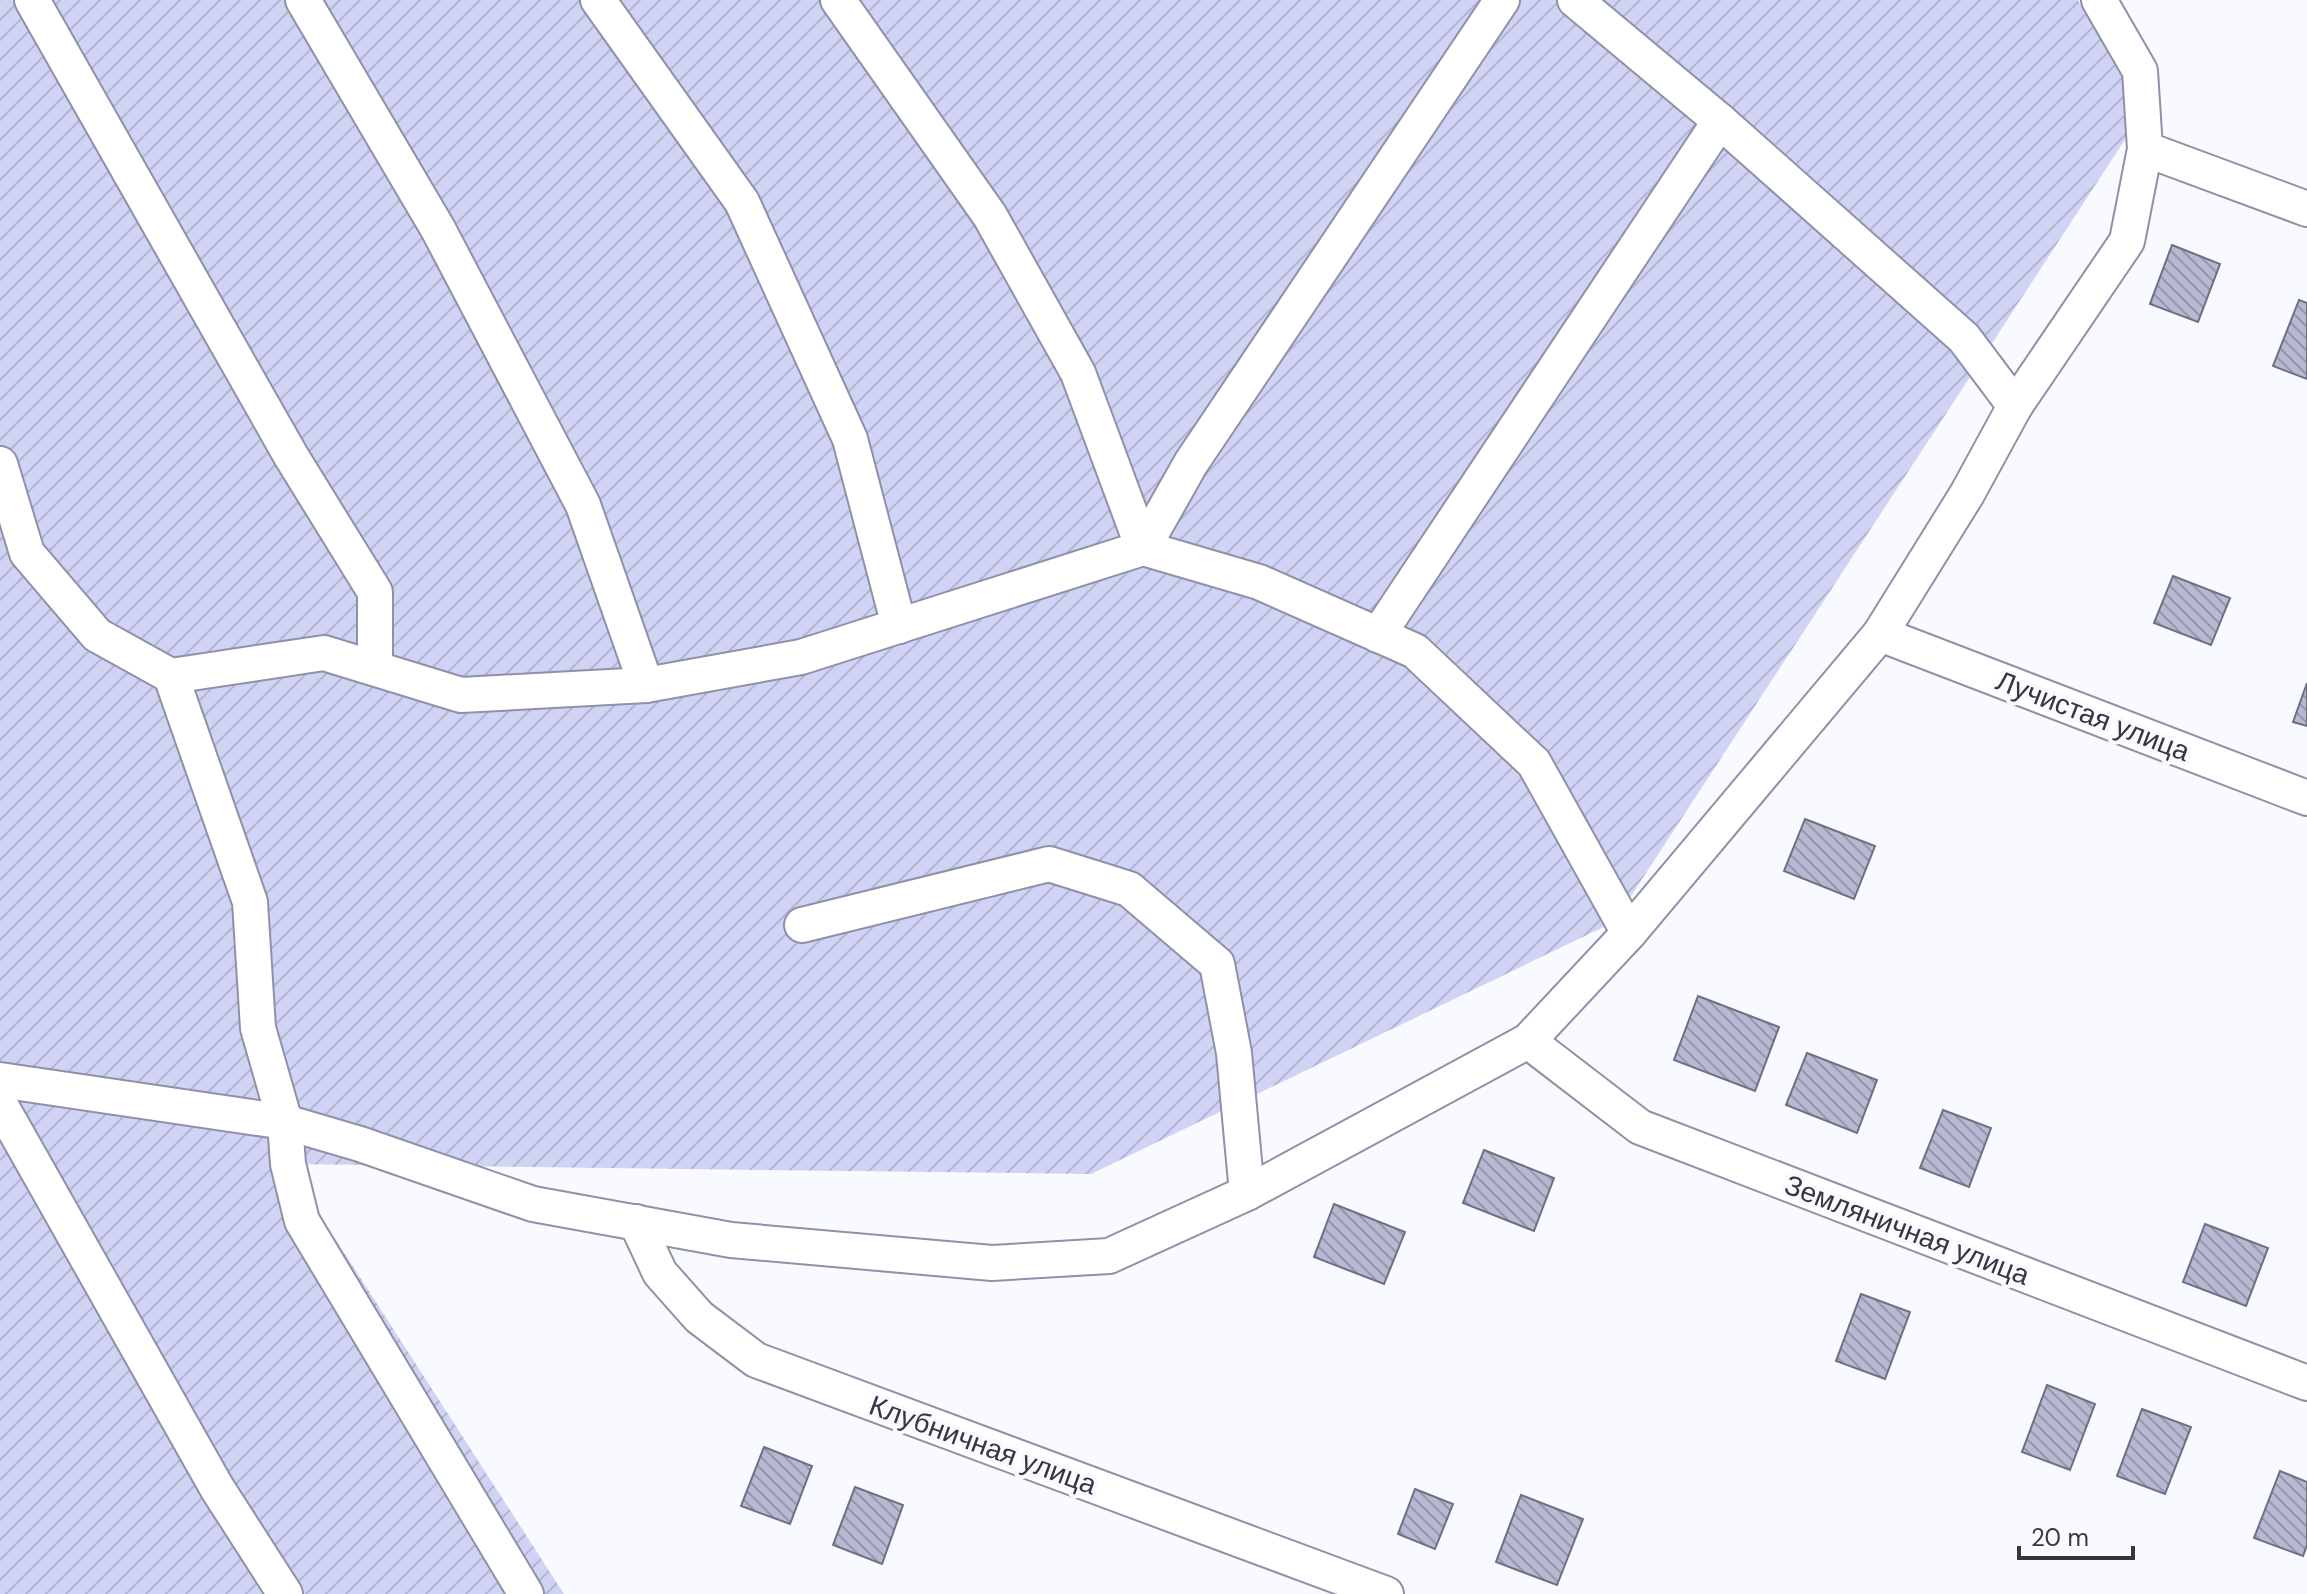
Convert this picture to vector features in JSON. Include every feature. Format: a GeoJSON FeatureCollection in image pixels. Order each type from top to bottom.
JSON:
{"type":"FeatureCollection","features":[{"type":"Feature","properties":{"kind":"street"},"geometry":{"type":"LineString","coordinates":[[32,0],[291,456],[375,592],[375,668]]}},
{"type":"Feature","properties":{"kind":"street"},"geometry":{"type":"LineString","coordinates":[[303,0],[438,229],[583,505],[646,685]]}},
{"type":"Feature","properties":{"kind":"street"},"geometry":{"type":"LineString","coordinates":[[598,0],[742,202],[850,439],[899,626]]}},
{"type":"Feature","properties":{"kind":"street"},"geometry":{"type":"LineString","coordinates":[[838,0],[990,216],[1078,373],[1143,548]]}},
{"type":"Feature","properties":{"kind":"street"},"geometry":{"type":"LineString","coordinates":[[1143,548],[1191,463],[1502,0]]}},
{"type":"Feature","properties":{"kind":"street"},"geometry":{"type":"LineString","coordinates":[[1575,0],[1720,121],[1964,338],[2015,406]]}},
{"type":"Feature","properties":{"kind":"street"},"geometry":{"type":"LineString","coordinates":[[0,1080],[285,1122],[360,1144],[533,1204],[731,1240],[992,1263],[1109,1256],[1247,1193],[1528,1041],[1629,933],[1880,634],[1967,494],[2015,406],[2127,241],[2145,149],[2140,71],[2099,0]]}},
{"type":"Feature","properties":{"kind":"street"},"geometry":{"type":"LineString","coordinates":[[1378,635],[1720,121]]}},
{"type":"Feature","properties":{"kind":"street"},"geometry":{"type":"LineString","coordinates":[[2145,149],[2307,209]]}},
{"type":"Feature","properties":{"kind":"street"},"geometry":{"type":"LineString","coordinates":[[0,464],[27,553],[97,635],[171,676],[324,653],[461,695],[646,685],[801,657],[1143,548],[1259,582],[1415,651],[1534,763],[1629,933]]}},
{"type":"Feature","properties":{"kind":"street","name":"Лучистая улица"},"geometry":{"type":"LineString","coordinates":[[1880,634],[2307,798]]}},
{"type":"Feature","properties":{"kind":"street"},"geometry":{"type":"LineString","coordinates":[[171,676],[250,902],[258,1028],[285,1122],[288,1164],[302,1221],[526,1594]]}},
{"type":"Feature","properties":{"kind":"street"},"geometry":{"type":"LineString","coordinates":[[802,925],[1049,864],[1129,889],[1217,964],[1234,1053],[1247,1193]]}},
{"type":"Feature","properties":{"kind":"street","name":"Земляничная улица"},"geometry":{"type":"LineString","coordinates":[[1528,1041],[1640,1127],[2307,1383]]}},
{"type":"Feature","properties":{"kind":"street"},"geometry":{"type":"LineString","coordinates":[[0,1104],[217,1488],[285,1594]]}},
{"type":"Feature","properties":{"kind":"street","name":"Клубничная улица"},"geometry":{"type":"LineString","coordinates":[[636,1222],[660,1273],[699,1317],[756,1360],[1386,1594]]}},
{"type":"Feature","properties":{"kind":"shaded area"},"geometry":{"type":"Polygon","coordinates":[[[0,0],[2078,0],[2143,112],[1614,922],[1091,1174],[287,1164],[564,1594],[0,1594],[0,0]]]}},
{"type":"Feature","properties":{"kind":"building"},"geometry":{"type":"Polygon","coordinates":[[[2172,245],[2220,264],[2198,322],[2150,304],[2172,245]]]}},
{"type":"Feature","properties":{"kind":"building"},"geometry":{"type":"Polygon","coordinates":[[[2299,300],[2307,303],[2307,379],[2273,366],[2299,300]]]}},
{"type":"Feature","properties":{"kind":"building"},"geometry":{"type":"Polygon","coordinates":[[[2173,576],[2230,598],[2211,645],[2154,623],[2173,576]]]}},
{"type":"Feature","properties":{"kind":"building"},"geometry":{"type":"Polygon","coordinates":[[[2307,683],[2307,726],[2293,722],[2307,683]]]}},
{"type":"Feature","properties":{"kind":"building"},"geometry":{"type":"Polygon","coordinates":[[[1805,819],[1875,846],[1854,899],[1784,871],[1805,819]]]}},
{"type":"Feature","properties":{"kind":"building"},"geometry":{"type":"Polygon","coordinates":[[[1698,996],[1779,1027],[1755,1091],[1674,1060],[1698,996]]]}},
{"type":"Feature","properties":{"kind":"building"},"geometry":{"type":"Polygon","coordinates":[[[1807,1053],[1877,1080],[1857,1133],[1786,1105],[1807,1053]]]}},
{"type":"Feature","properties":{"kind":"building"},"geometry":{"type":"Polygon","coordinates":[[[1943,1110],[1991,1128],[1969,1187],[1920,1168],[1943,1110]]]}},
{"type":"Feature","properties":{"kind":"building"},"geometry":{"type":"Polygon","coordinates":[[[1484,1150],[1554,1178],[1534,1231],[1463,1203],[1484,1150]]]}},
{"type":"Feature","properties":{"kind":"building"},"geometry":{"type":"Polygon","coordinates":[[[1334,1204],[1405,1232],[1384,1284],[1314,1257],[1334,1204]]]}},
{"type":"Feature","properties":{"kind":"building"},"geometry":{"type":"Polygon","coordinates":[[[2205,1224],[2268,1248],[2246,1306],[2183,1282],[2205,1224]]]}},
{"type":"Feature","properties":{"kind":"building"},"geometry":{"type":"Polygon","coordinates":[[[1861,1294],[1910,1312],[1885,1379],[1836,1361],[1861,1294]]]}},
{"type":"Feature","properties":{"kind":"building"},"geometry":{"type":"Polygon","coordinates":[[[2047,1385],[2095,1404],[2070,1470],[2022,1452],[2047,1385]]]}},
{"type":"Feature","properties":{"kind":"building"},"geometry":{"type":"Polygon","coordinates":[[[2142,1409],[2191,1427],[2165,1494],[2117,1476],[2142,1409]]]}},
{"type":"Feature","properties":{"kind":"building"},"geometry":{"type":"Polygon","coordinates":[[[764,1447],[812,1466],[790,1524],[741,1506],[764,1447]]]}},
{"type":"Feature","properties":{"kind":"building"},"geometry":{"type":"Polygon","coordinates":[[[2280,1471],[2307,1482],[2307,1545],[2303,1556],[2254,1538],[2280,1471]]]}},
{"type":"Feature","properties":{"kind":"building"},"geometry":{"type":"Polygon","coordinates":[[[855,1487],[903,1505],[882,1564],[833,1545],[855,1487]]]}},
{"type":"Feature","properties":{"kind":"building"},"geometry":{"type":"Polygon","coordinates":[[[1415,1489],[1453,1504],[1435,1549],[1398,1534],[1415,1489]]]}},
{"type":"Feature","properties":{"kind":"building"},"geometry":{"type":"Polygon","coordinates":[[[1521,1495],[1583,1519],[1557,1585],[1496,1562],[1521,1495]]]}}]}
